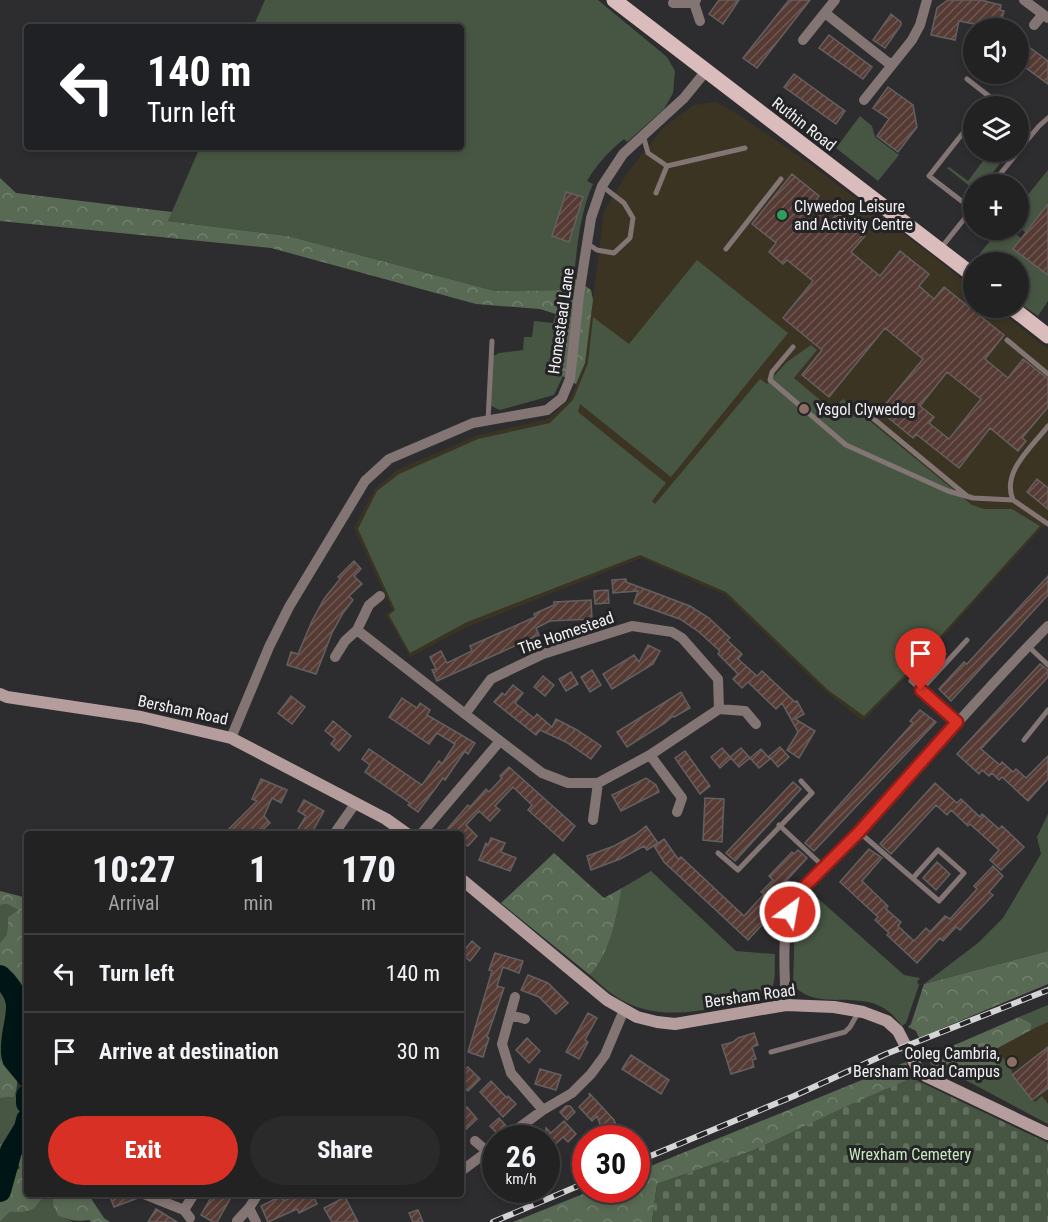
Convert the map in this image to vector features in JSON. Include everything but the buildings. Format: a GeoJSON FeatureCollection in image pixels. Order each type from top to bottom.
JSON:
{"type":"FeatureCollection","features":[{"type":"Feature","properties":{"kind":"main road","name":"Ruthin Road"},"geometry":{"type":"LineString","coordinates":[[614,0],[963,267]]}},
{"type":"Feature","properties":{"kind":"main road"},"geometry":{"type":"LineString","coordinates":[[1025,318],[1048,336]]}},
{"type":"Feature","properties":{"kind":"main road","name":"Bersham Road"},"geometry":{"type":"LineString","coordinates":[[0,694],[7,697],[141,717],[231,738],[386,819],[403,831]]}},
{"type":"Feature","properties":{"kind":"main road","name":"Bersham Road"},"geometry":{"type":"LineString","coordinates":[[464,881],[607,1000],[637,1017],[675,1024],[786,1005],[834,1007],[859,1011],[887,1021],[903,1038],[917,1068],[926,1076],[1048,1134]]}},
{"type":"Feature","properties":{"kind":"street"},"geometry":{"type":"LineString","coordinates":[[803,40],[835,0]]}},
{"type":"Feature","properties":{"kind":"street"},"geometry":{"type":"LineString","coordinates":[[864,100],[912,40],[920,25],[927,0]]}},
{"type":"Feature","properties":{"kind":"street"},"geometry":{"type":"LineString","coordinates":[[1024,0],[1046,16],[1034,25]]}},
{"type":"Feature","properties":{"kind":"street"},"geometry":{"type":"LineString","coordinates":[[673,3],[695,1],[700,21]]}},
{"type":"Feature","properties":{"kind":"street"},"geometry":{"type":"LineString","coordinates":[[825,13],[891,65]]}},
{"type":"Feature","properties":{"kind":"street","name":"Homestead Lane"},"geometry":{"type":"LineString","coordinates":[[231,738],[269,647],[289,607],[365,481],[389,459],[473,423],[547,410],[562,398],[570,379],[591,218],[602,186],[623,154],[684,98],[706,71]]}},
{"type":"Feature","properties":{"kind":"street"},"geometry":{"type":"LineString","coordinates":[[335,657],[357,630],[369,605],[380,596]]}},
{"type":"Feature","properties":{"kind":"street","name":"The Homestead"},"geometry":{"type":"LineString","coordinates":[[465,714],[491,679],[543,654],[632,626],[672,632],[682,638],[718,679],[719,709]]}},
{"type":"Feature","properties":{"kind":"street"},"geometry":{"type":"LineString","coordinates":[[786,1005],[784,951],[790,912],[806,885],[859,832],[957,722],[1048,626]]}},
{"type":"Feature","properties":{"kind":"street"},"geometry":{"type":"LineString","coordinates":[[357,630],[542,773],[568,783],[597,783],[650,755],[719,709],[745,711],[756,724]]}},
{"type":"Feature","properties":{"kind":"street"},"geometry":{"type":"LineString","coordinates":[[424,831],[500,741]]}},
{"type":"Feature","properties":{"kind":"street"},"geometry":{"type":"LineString","coordinates":[[650,755],[682,798],[677,812]]}},
{"type":"Feature","properties":{"kind":"street"},"geometry":{"type":"LineString","coordinates":[[593,820],[597,783]]}},
{"type":"Feature","properties":{"kind":"street"},"geometry":{"type":"LineString","coordinates":[[336,831],[355,804]]}},
{"type":"Feature","properties":{"kind":"street"},"geometry":{"type":"LineString","coordinates":[[514,997],[502,1044],[511,1073],[543,1110]]}},
{"type":"Feature","properties":{"kind":"street"},"geometry":{"type":"LineString","coordinates":[[523,1125],[572,1093],[591,1074],[605,1055],[624,1010]]}},
{"type":"Feature","properties":{"kind":"street"},"geometry":{"type":"LineString","coordinates":[[510,1015],[525,1019]]}},
{"type":"Feature","properties":{"kind":"street"},"geometry":{"type":"LineString","coordinates":[[475,1141],[482,1144]]}},
{"type":"Feature","properties":{"kind":"street"},"geometry":{"type":"LineString","coordinates":[[464,1169],[482,1156]]}},
{"type":"Feature","properties":{"kind":"street"},"geometry":{"type":"LineString","coordinates":[[150,1197],[187,1214],[193,1197]]}},
{"type":"Feature","properties":{"kind":"street"},"geometry":{"type":"LineString","coordinates":[[237,1221],[256,1197]]}},
{"type":"Feature","properties":{"kind":"street"},"geometry":{"type":"LineString","coordinates":[[249,1208],[256,1222]]}},
{"type":"Feature","properties":{"kind":"lane"},"geometry":{"type":"LineString","coordinates":[[973,84],[989,96]]}},
{"type":"Feature","properties":{"kind":"lane"},"geometry":{"type":"LineString","coordinates":[[1029,138],[1048,118]]}},
{"type":"Feature","properties":{"kind":"lane"},"geometry":{"type":"LineString","coordinates":[[963,132],[929,176],[963,201]]}},
{"type":"Feature","properties":{"kind":"lane"},"geometry":{"type":"LineString","coordinates":[[643,135],[648,153],[668,166],[745,148]]}},
{"type":"Feature","properties":{"kind":"lane"},"geometry":{"type":"LineString","coordinates":[[1000,174],[1009,162]]}},
{"type":"Feature","properties":{"kind":"lane"},"geometry":{"type":"LineString","coordinates":[[656,193],[668,166]]}},
{"type":"Feature","properties":{"kind":"lane"},"geometry":{"type":"LineString","coordinates":[[726,249],[781,178]]}},
{"type":"Feature","properties":{"kind":"lane"},"geometry":{"type":"LineString","coordinates":[[587,244],[597,250],[614,253],[630,238],[633,218],[624,203],[602,186]]}},
{"type":"Feature","properties":{"kind":"lane"},"geometry":{"type":"LineString","coordinates":[[940,249],[963,220]]}},
{"type":"Feature","properties":{"kind":"lane"},"geometry":{"type":"LineString","coordinates":[[1008,340],[1048,374]]}},
{"type":"Feature","properties":{"kind":"lane"},"geometry":{"type":"LineString","coordinates":[[488,420],[492,341]]}},
{"type":"Feature","properties":{"kind":"lane"},"geometry":{"type":"LineString","coordinates":[[794,347],[770,376],[771,382],[846,445],[948,491],[969,497],[1013,501],[1048,524]]}},
{"type":"Feature","properties":{"kind":"lane"},"geometry":{"type":"LineString","coordinates":[[857,405],[969,497]]}},
{"type":"Feature","properties":{"kind":"lane"},"geometry":{"type":"LineString","coordinates":[[1013,501],[1009,491],[1009,479],[1048,426]]}},
{"type":"Feature","properties":{"kind":"lane"},"geometry":{"type":"LineString","coordinates":[[921,690],[967,640]]}},
{"type":"Feature","properties":{"kind":"lane"},"geometry":{"type":"LineString","coordinates":[[1028,646],[1048,665]]}},
{"type":"Feature","properties":{"kind":"lane"},"geometry":{"type":"LineString","coordinates":[[911,681],[957,722]]}},
{"type":"Feature","properties":{"kind":"lane"},"geometry":{"type":"LineString","coordinates":[[1024,740],[1048,710]]}},
{"type":"Feature","properties":{"kind":"lane"},"geometry":{"type":"LineString","coordinates":[[718,853],[738,870],[812,793],[801,781]]}},
{"type":"Feature","properties":{"kind":"lane"},"geometry":{"type":"LineString","coordinates":[[779,825],[824,867]]}},
{"type":"Feature","properties":{"kind":"lane"},"geometry":{"type":"LineString","coordinates":[[859,832],[939,901],[963,873],[938,850],[913,878]]}},
{"type":"Feature","properties":{"kind":"lane"},"geometry":{"type":"LineString","coordinates":[[771,1052],[844,1032],[850,1027],[859,1011]]}},
{"type":"Feature","properties":{"kind":"shaded area","name":"Ysgol Clywedog"},"geometry":{"type":"Polygon","coordinates":[[[716,102],[739,115],[806,161],[933,256],[963,281],[963,318],[1009,318],[1048,349],[1048,521],[909,674],[863,721],[825,691],[725,595],[641,558],[467,627],[410,657],[386,615],[392,610],[354,528],[375,489],[397,470],[478,435],[548,419],[570,399],[585,363],[604,211],[628,172],[664,127],[694,105],[716,102]]]}},
{"type":"Feature","properties":{"kind":"shaded area","name":"Coleg Cambria, Bersham Road Campus"},"geometry":{"type":"Polygon","coordinates":[[[1048,1022],[1048,1124],[955,1075],[1012,1039],[1048,1022]]]}},
{"type":"Feature","properties":{"kind":"green space"},"geometry":{"type":"Polygon","coordinates":[[[265,0],[598,0],[667,57],[675,71],[673,93],[664,109],[627,142],[624,139],[613,148],[587,181],[593,184],[581,223],[572,290],[495,291],[288,236],[168,221],[199,150],[464,150],[464,24],[254,24],[265,0]]]}},
{"type":"Feature","properties":{"kind":"green space"},"geometry":{"type":"Polygon","coordinates":[[[860,116],[872,126],[875,137],[899,155],[878,181],[836,148],[860,116]]]}},
{"type":"Feature","properties":{"kind":"green space"},"geometry":{"type":"Polygon","coordinates":[[[982,162],[1001,162],[992,174],[973,174],[982,162]]]}},
{"type":"Feature","properties":{"kind":"green space"},"geometry":{"type":"Polygon","coordinates":[[[949,167],[963,177],[963,181],[947,168],[949,167]]]}},
{"type":"Feature","properties":{"kind":"green space"},"geometry":{"type":"Polygon","coordinates":[[[1048,170],[1048,204],[1029,229],[1029,193],[1048,170]]]}},
{"type":"Feature","properties":{"kind":"green space"},"geometry":{"type":"Polygon","coordinates":[[[0,178],[16,193],[172,212],[168,221],[288,236],[495,291],[572,290],[574,278],[591,290],[593,300],[585,363],[576,384],[561,375],[560,358],[564,329],[559,315],[540,309],[476,304],[271,248],[0,221],[0,178]]]}},
{"type":"Feature","properties":{"kind":"green space"},"geometry":{"type":"Polygon","coordinates":[[[991,240],[1020,240],[1014,249],[1018,252],[981,252],[991,240]]]}},
{"type":"Feature","properties":{"kind":"green space"},"geometry":{"type":"Polygon","coordinates":[[[697,260],[788,333],[671,477],[580,404],[578,412],[666,483],[652,501],[655,504],[760,379],[767,384],[787,362],[811,345],[817,350],[794,378],[832,410],[843,399],[972,505],[984,509],[1012,509],[1040,526],[907,673],[864,716],[828,690],[726,592],[640,555],[467,622],[410,653],[389,615],[395,610],[358,529],[377,491],[399,474],[478,439],[550,423],[573,400],[588,363],[593,317],[629,344],[697,260]]]}},
{"type":"Feature","properties":{"kind":"green space"},"geometry":{"type":"Polygon","coordinates":[[[1029,260],[1048,275],[1048,301],[1038,316],[1029,310],[1029,260]]]}},
{"type":"Feature","properties":{"kind":"green space"},"geometry":{"type":"Polygon","coordinates":[[[556,314],[559,314],[564,329],[560,358],[561,375],[563,376],[554,395],[500,410],[491,406],[493,356],[523,350],[524,337],[532,337],[534,321],[553,323],[556,314]]]}},
{"type":"Feature","properties":{"kind":"green space"},"geometry":{"type":"Polygon","coordinates":[[[1048,814],[1048,951],[924,984],[978,943],[1003,918],[1041,854],[1037,837],[1048,814]]]}},
{"type":"Feature","properties":{"kind":"green space"},"geometry":{"type":"Polygon","coordinates":[[[554,853],[604,898],[622,888],[608,945],[590,975],[501,903],[554,853]]]}},
{"type":"Feature","properties":{"kind":"green space"},"geometry":{"type":"Polygon","coordinates":[[[651,871],[736,951],[775,954],[774,983],[765,997],[689,1012],[651,1011],[615,996],[590,975],[608,945],[622,888],[651,871]]]}},
{"type":"Feature","properties":{"kind":"green space"},"geometry":{"type":"Polygon","coordinates":[[[0,891],[24,897],[24,1065],[15,1055],[22,1019],[8,978],[0,969],[0,943],[7,934],[8,917],[18,910],[7,904],[0,905],[0,891]]]}},
{"type":"Feature","properties":{"kind":"green space"},"geometry":{"type":"Polygon","coordinates":[[[812,893],[904,975],[920,978],[906,1023],[902,1026],[890,1012],[874,1004],[812,997],[793,984],[795,920],[804,902],[812,893]]]}},
{"type":"Feature","properties":{"kind":"green space"},"geometry":{"type":"Polygon","coordinates":[[[7,904],[18,910],[8,917],[7,934],[0,943],[0,905],[7,904]]]}},
{"type":"Feature","properties":{"kind":"green space"},"geometry":{"type":"Polygon","coordinates":[[[1048,951],[1048,984],[919,1038],[916,1031],[908,1027],[924,984],[1048,951]]]}},
{"type":"Feature","properties":{"kind":"green space"},"geometry":{"type":"Polygon","coordinates":[[[0,983],[14,1011],[5,1055],[0,1061],[0,983]]]}},
{"type":"Feature","properties":{"kind":"green space"},"geometry":{"type":"Polygon","coordinates":[[[1048,1005],[1048,1022],[1031,1030],[1031,1023],[1019,1017],[1048,1005]]]}},
{"type":"Feature","properties":{"kind":"green space"},"geometry":{"type":"Polygon","coordinates":[[[1019,1017],[1031,1023],[1031,1030],[996,1049],[1000,1054],[996,1058],[1000,1067],[990,1077],[974,1075],[955,1079],[934,1069],[927,1057],[1019,1017]]]}},
{"type":"Feature","properties":{"kind":"green space"},"geometry":{"type":"Polygon","coordinates":[[[1000,1054],[1011,1068],[1013,1077],[1032,1100],[1035,1102],[1042,1096],[1048,1104],[1048,1124],[960,1077],[974,1075],[990,1077],[996,1058],[1000,1054]]]}},
{"type":"Feature","properties":{"kind":"green space"},"geometry":{"type":"Polygon","coordinates":[[[5,1055],[13,1064],[17,1074],[17,1086],[14,1097],[0,1098],[0,1061],[5,1055]]]}},
{"type":"Feature","properties":{"kind":"green space"},"geometry":{"type":"Polygon","coordinates":[[[906,1062],[912,1078],[752,1151],[657,1184],[652,1222],[513,1222],[572,1198],[572,1203],[650,1203],[650,1166],[906,1062]]]}},
{"type":"Feature","properties":{"kind":"green space","name":"Wrexham Cemetery"},"geometry":{"type":"Polygon","coordinates":[[[912,1078],[1048,1143],[1048,1222],[652,1222],[657,1184],[752,1151],[912,1078]]]}},
{"type":"Feature","properties":{"kind":"green space"},"geometry":{"type":"Polygon","coordinates":[[[18,1089],[24,1114],[16,1139],[7,1144],[0,1144],[0,1098],[14,1097],[18,1089]]]}},
{"type":"Feature","properties":{"kind":"green space"},"geometry":{"type":"Polygon","coordinates":[[[24,1133],[24,1197],[43,1197],[32,1210],[10,1212],[0,1222],[0,1180],[20,1168],[17,1163],[0,1169],[0,1144],[8,1143],[24,1133]]]}},
{"type":"Feature","properties":{"kind":"green space"},"geometry":{"type":"Polygon","coordinates":[[[43,1197],[53,1197],[53,1205],[58,1216],[74,1222],[0,1222],[10,1212],[32,1210],[43,1197]]]}},
{"type":"Feature","properties":{"kind":"green space"},"geometry":{"type":"Polygon","coordinates":[[[53,1197],[90,1197],[104,1218],[110,1222],[81,1221],[58,1216],[53,1205],[53,1197]]]}},
{"type":"Feature","properties":{"kind":"waterway"},"geometry":{"type":"LineString","coordinates":[[0,976],[15,995],[17,1013],[12,1053],[13,1059],[24,1072]]}},
{"type":"Feature","properties":{"kind":"waterway"},"geometry":{"type":"LineString","coordinates":[[0,1191],[11,1151],[24,1130]]}},
{"type":"Feature","properties":{"kind":"railway"},"geometry":{"type":"LineString","coordinates":[[650,1156],[794,1096],[886,1054],[1048,990]]}},
{"type":"Feature","properties":{"kind":"railway"},"geometry":{"type":"LineString","coordinates":[[493,1222],[572,1189]]}},
{"type":"Feature","properties":{"kind":"place","name":"Clywedog Leisure and Activity Centre"},"geometry":{"type":"Point","coordinates":[782,215]}},
{"type":"Feature","properties":{"kind":"place","name":"Ysgol Clywedog"},"geometry":{"type":"Point","coordinates":[804,409]}},
{"type":"Feature","properties":{"kind":"place","name":"Coleg Cambria, Bersham Road Campus"},"geometry":{"type":"Point","coordinates":[1012,1062]}},
{"type":"Feature","properties":{"kind":"route"},"geometry":{"type":"LineString","coordinates":[[790,912],[806,885],[859,832],[957,722],[921,690]]}}]}
